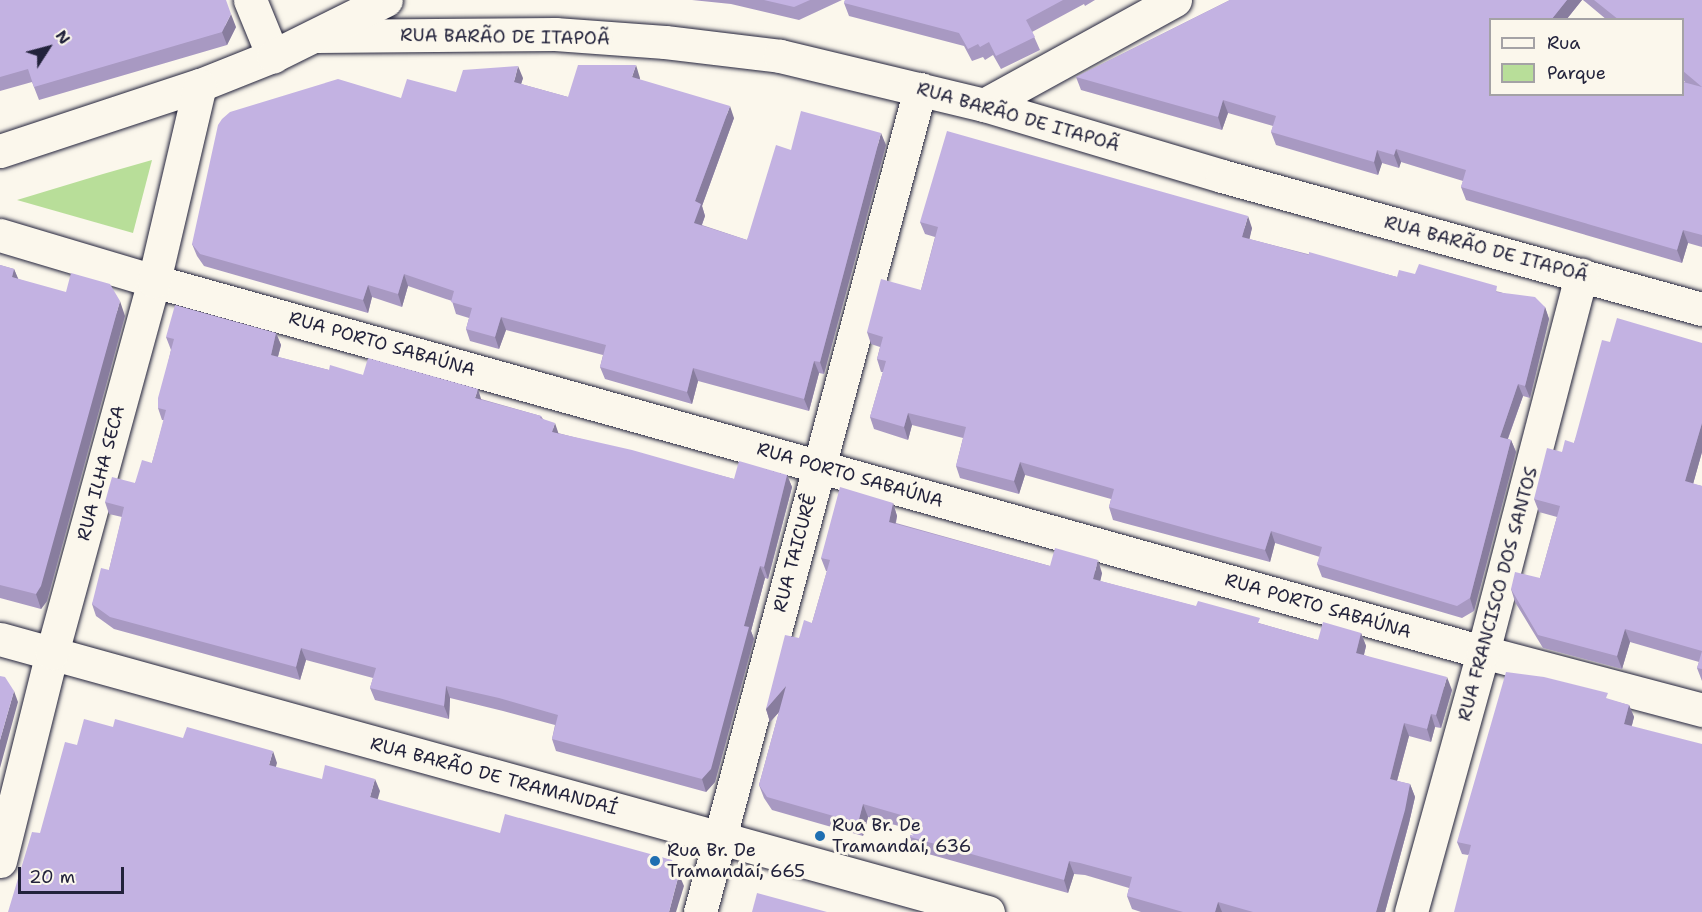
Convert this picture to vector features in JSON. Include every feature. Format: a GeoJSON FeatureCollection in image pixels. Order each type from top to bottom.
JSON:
{"type":"FeatureCollection","features":[{"type":"Feature","properties":{"kind":"street"},"geometry":{"type":"LineString","coordinates":[[250,0],[273,56]]}},
{"type":"Feature","properties":{"kind":"street"},"geometry":{"type":"LineString","coordinates":[[0,151],[200,85],[273,56],[386,0]]}},
{"type":"Feature","properties":{"kind":"street"},"geometry":{"type":"LineString","coordinates":[[984,105],[1056,63],[1175,0]]}},
{"type":"Feature","properties":{"kind":"street","name":"RUA BARÃO DE ITAPOÃ"},"geometry":{"type":"LineString","coordinates":[[316,36],[555,34],[665,42],[780,56],[984,105],[1222,176],[1702,309]]}},
{"type":"Feature","properties":{"kind":"street","name":"RUA ILHA SECA"},"geometry":{"type":"LineString","coordinates":[[0,861],[52,654],[154,281],[200,85]]}},
{"type":"Feature","properties":{"kind":"street","name":"RUA TAICURÊ"},"geometry":{"type":"LineString","coordinates":[[700,912],[920,89]]}},
{"type":"Feature","properties":{"kind":"street","name":"RUA PORTO SABAÚNA"},"geometry":{"type":"LineString","coordinates":[[0,235],[154,281],[1483,652],[1702,710]]}},
{"type":"Feature","properties":{"kind":"street","name":"RUA FRANCISCO DOS SANTOS"},"geometry":{"type":"LineString","coordinates":[[1411,912],[1483,652],[1581,275]]}},
{"type":"Feature","properties":{"kind":"street","name":"RUA BARÃO DE TRAMANDAÍ"},"geometry":{"type":"LineString","coordinates":[[0,639],[988,912]]}},
{"type":"Feature","properties":{"kind":"green space"},"geometry":{"type":"Polygon","coordinates":[[[152,160],[133,233],[17,200],[103,174],[152,160]]]}},
{"type":"Feature","properties":{"kind":"building"},"geometry":{"type":"Polygon","coordinates":[[[0,0],[226,0],[231,14],[222,32],[34,87],[28,69],[0,77],[0,0]]]}},
{"type":"Feature","properties":{"kind":"building"},"geometry":{"type":"Polygon","coordinates":[[[764,0],[810,0],[794,7],[764,0]]]}},
{"type":"Feature","properties":{"kind":"building"},"geometry":{"type":"Polygon","coordinates":[[[845,0],[1063,0],[1026,20],[1035,37],[996,56],[989,42],[980,47],[978,44],[968,49],[959,33],[844,3],[845,0]]]}},
{"type":"Feature","properties":{"kind":"building"},"geometry":{"type":"Polygon","coordinates":[[[1230,0],[1567,0],[1553,18],[1489,18],[1489,96],[1684,96],[1684,82],[1702,87],[1702,235],[1683,230],[1677,250],[1461,187],[1466,170],[1396,149],[1394,155],[1377,150],[1374,162],[1271,132],[1276,116],[1223,100],[1218,117],[1076,77],[1230,0]]]}},
{"type":"Feature","properties":{"kind":"building"},"geometry":{"type":"Polygon","coordinates":[[[1594,0],[1702,0],[1702,87],[1684,72],[1684,18],[1616,18],[1594,0]]]}},
{"type":"Feature","properties":{"kind":"building"},"geometry":{"type":"Polygon","coordinates":[[[578,65],[636,65],[632,77],[730,106],[695,201],[701,204],[694,223],[747,240],[776,145],[791,150],[801,111],[881,133],[820,362],[814,361],[804,399],[693,368],[687,392],[600,367],[606,345],[501,317],[495,337],[466,329],[472,308],[451,302],[454,291],[404,274],[398,294],[368,285],[363,300],[200,254],[192,244],[218,125],[230,112],[338,79],[401,98],[407,79],[456,92],[463,70],[518,66],[514,82],[568,97],[578,65]]]}},
{"type":"Feature","properties":{"kind":"building"},"geometry":{"type":"Polygon","coordinates":[[[947,131],[1248,216],[1242,237],[1309,255],[1309,252],[1397,277],[1399,270],[1415,274],[1419,264],[1497,286],[1496,292],[1535,297],[1545,307],[1525,386],[1518,384],[1500,437],[1511,440],[1470,598],[1457,606],[1317,564],[1322,547],[1271,531],[1265,550],[1109,507],[1114,489],[1020,462],[1014,481],[956,466],[966,427],[908,413],[904,427],[870,417],[886,361],[877,359],[883,337],[867,332],[881,279],[921,290],[938,227],[920,222],[947,131]]]}},
{"type":"Feature","properties":{"kind":"building"},"geometry":{"type":"Polygon","coordinates":[[[0,265],[14,269],[12,277],[66,292],[71,273],[110,284],[120,301],[41,586],[36,594],[0,585],[0,265]]]}},
{"type":"Feature","properties":{"kind":"building"},"geometry":{"type":"Polygon","coordinates":[[[175,305],[276,333],[271,355],[329,370],[330,365],[363,375],[368,358],[478,389],[475,398],[541,416],[540,418],[555,423],[552,432],[632,450],[734,479],[739,461],[787,475],[764,567],[760,566],[744,626],[749,627],[711,769],[702,779],[552,739],[558,715],[499,698],[446,686],[444,706],[370,688],[376,668],[301,648],[296,667],[110,617],[92,604],[101,568],[109,570],[124,507],[105,502],[112,477],[135,483],[142,460],[152,463],[166,410],[158,408],[158,398],[174,339],[166,337],[175,305]]]}},
{"type":"Feature","properties":{"kind":"building"},"geometry":{"type":"Polygon","coordinates":[[[1617,318],[1702,343],[1702,423],[1685,481],[1702,486],[1702,651],[1625,629],[1617,656],[1538,635],[1511,589],[1515,572],[1540,578],[1560,506],[1534,499],[1547,448],[1562,452],[1565,440],[1574,443],[1602,340],[1610,342],[1617,318]]]}},
{"type":"Feature","properties":{"kind":"building"},"geometry":{"type":"Polygon","coordinates":[[[840,487],[893,503],[889,522],[1050,566],[1055,548],[1098,560],[1093,579],[1196,606],[1198,601],[1260,618],[1258,623],[1318,640],[1323,622],[1361,633],[1356,653],[1447,677],[1436,715],[1431,714],[1427,729],[1404,723],[1390,779],[1410,784],[1405,810],[1376,912],[1253,912],[1218,902],[1215,912],[1183,912],[1127,896],[1132,877],[1069,861],[1064,880],[910,837],[915,819],[863,804],[858,823],[767,797],[759,785],[786,686],[766,709],[785,635],[799,638],[804,620],[812,623],[830,560],[821,558],[840,487]]]}},
{"type":"Feature","properties":{"kind":"building"},"geometry":{"type":"Polygon","coordinates":[[[1702,651],[1702,669],[1697,668],[1702,651]]]}},
{"type":"Feature","properties":{"kind":"building"},"geometry":{"type":"Polygon","coordinates":[[[1506,672],[1544,677],[1608,693],[1606,698],[1629,705],[1624,724],[1702,744],[1702,912],[1454,912],[1471,845],[1457,842],[1506,672]]]}},
{"type":"Feature","properties":{"kind":"building"},"geometry":{"type":"Polygon","coordinates":[[[0,676],[5,677],[14,691],[0,740],[0,676]]]}},
{"type":"Feature","properties":{"kind":"building"},"geometry":{"type":"Polygon","coordinates":[[[84,719],[113,727],[115,719],[183,738],[187,727],[273,751],[269,765],[322,779],[325,765],[375,779],[370,797],[500,833],[505,814],[672,860],[679,874],[669,912],[8,912],[32,832],[40,833],[65,742],[77,745],[84,719]]]}},
{"type":"Feature","properties":{"kind":"building"},"geometry":{"type":"Polygon","coordinates":[[[757,893],[827,912],[752,912],[757,893]]]}},
{"type":"Feature","properties":{"kind":"place","name":"Rua Br. De Tramandaí, 636"},"geometry":{"type":"Point","coordinates":[820,836]}},
{"type":"Feature","properties":{"kind":"place","name":"Rua Br. De Tramandaí, 665"},"geometry":{"type":"Point","coordinates":[655,861]}}]}
